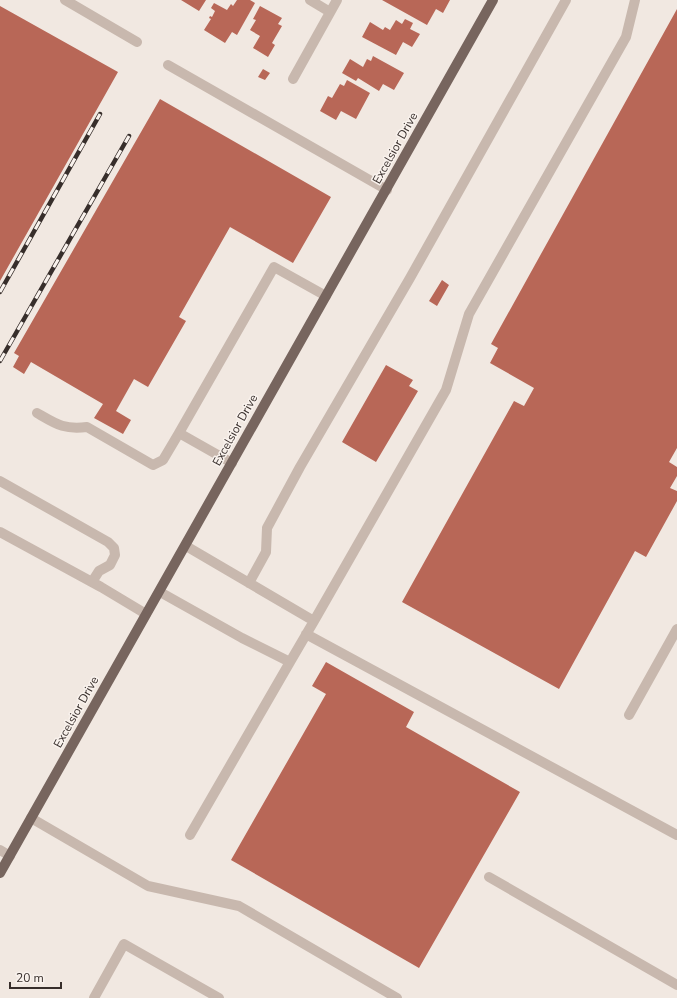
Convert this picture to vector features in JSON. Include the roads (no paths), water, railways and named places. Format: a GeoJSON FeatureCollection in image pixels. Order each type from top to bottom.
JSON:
{"type":"FeatureCollection","features":[{"type":"Feature","properties":{"kind":"main road","name":"Excelsior Drive"},"geometry":{"type":"LineString","coordinates":[[0,873],[493,0]]}},
{"type":"Feature","properties":{"kind":"street"},"geometry":{"type":"LineString","coordinates":[[65,0],[137,42]]}},
{"type":"Feature","properties":{"kind":"street"},"geometry":{"type":"LineString","coordinates":[[310,0],[330,12]]}},
{"type":"Feature","properties":{"kind":"street"},"geometry":{"type":"LineString","coordinates":[[293,79],[337,0]]}},
{"type":"Feature","properties":{"kind":"street"},"geometry":{"type":"LineString","coordinates":[[248,583],[266,552],[267,528],[300,467],[410,278],[566,0]]}},
{"type":"Feature","properties":{"kind":"street"},"geometry":{"type":"LineString","coordinates":[[190,835],[446,390],[469,314],[626,37],[635,0]]}},
{"type":"Feature","properties":{"kind":"street"},"geometry":{"type":"LineString","coordinates":[[168,65],[387,190]]}},
{"type":"Feature","properties":{"kind":"street"},"geometry":{"type":"LineString","coordinates":[[37,414],[62,427],[76,429],[87,427],[153,465],[163,460],[274,267],[326,296]]}},
{"type":"Feature","properties":{"kind":"street"},"geometry":{"type":"LineString","coordinates":[[179,433],[232,463]]}},
{"type":"Feature","properties":{"kind":"street"},"geometry":{"type":"LineString","coordinates":[[0,481],[108,542],[114,548],[115,555],[110,565],[99,571],[92,582]]}},
{"type":"Feature","properties":{"kind":"street"},"geometry":{"type":"LineString","coordinates":[[0,532],[92,582],[146,614]]}},
{"type":"Feature","properties":{"kind":"street"},"geometry":{"type":"LineString","coordinates":[[186,546],[314,621]]}},
{"type":"Feature","properties":{"kind":"street"},"geometry":{"type":"LineString","coordinates":[[160,592],[242,638],[290,662]]}},
{"type":"Feature","properties":{"kind":"street"},"geometry":{"type":"LineString","coordinates":[[629,715],[677,629]]}},
{"type":"Feature","properties":{"kind":"street"},"geometry":{"type":"LineString","coordinates":[[306,634],[677,835]]}},
{"type":"Feature","properties":{"kind":"street"},"geometry":{"type":"LineString","coordinates":[[31,818],[148,886],[239,906],[397,998]]}},
{"type":"Feature","properties":{"kind":"street"},"geometry":{"type":"LineString","coordinates":[[0,850],[10,856]]}},
{"type":"Feature","properties":{"kind":"street"},"geometry":{"type":"LineString","coordinates":[[489,877],[677,985]]}},
{"type":"Feature","properties":{"kind":"street"},"geometry":{"type":"LineString","coordinates":[[94,998],[124,944],[218,998]]}},
{"type":"Feature","properties":{"kind":"railway"},"geometry":{"type":"LineString","coordinates":[[0,292],[100,114]]}},
{"type":"Feature","properties":{"kind":"railway"},"geometry":{"type":"LineString","coordinates":[[0,361],[129,136]]}}]}
